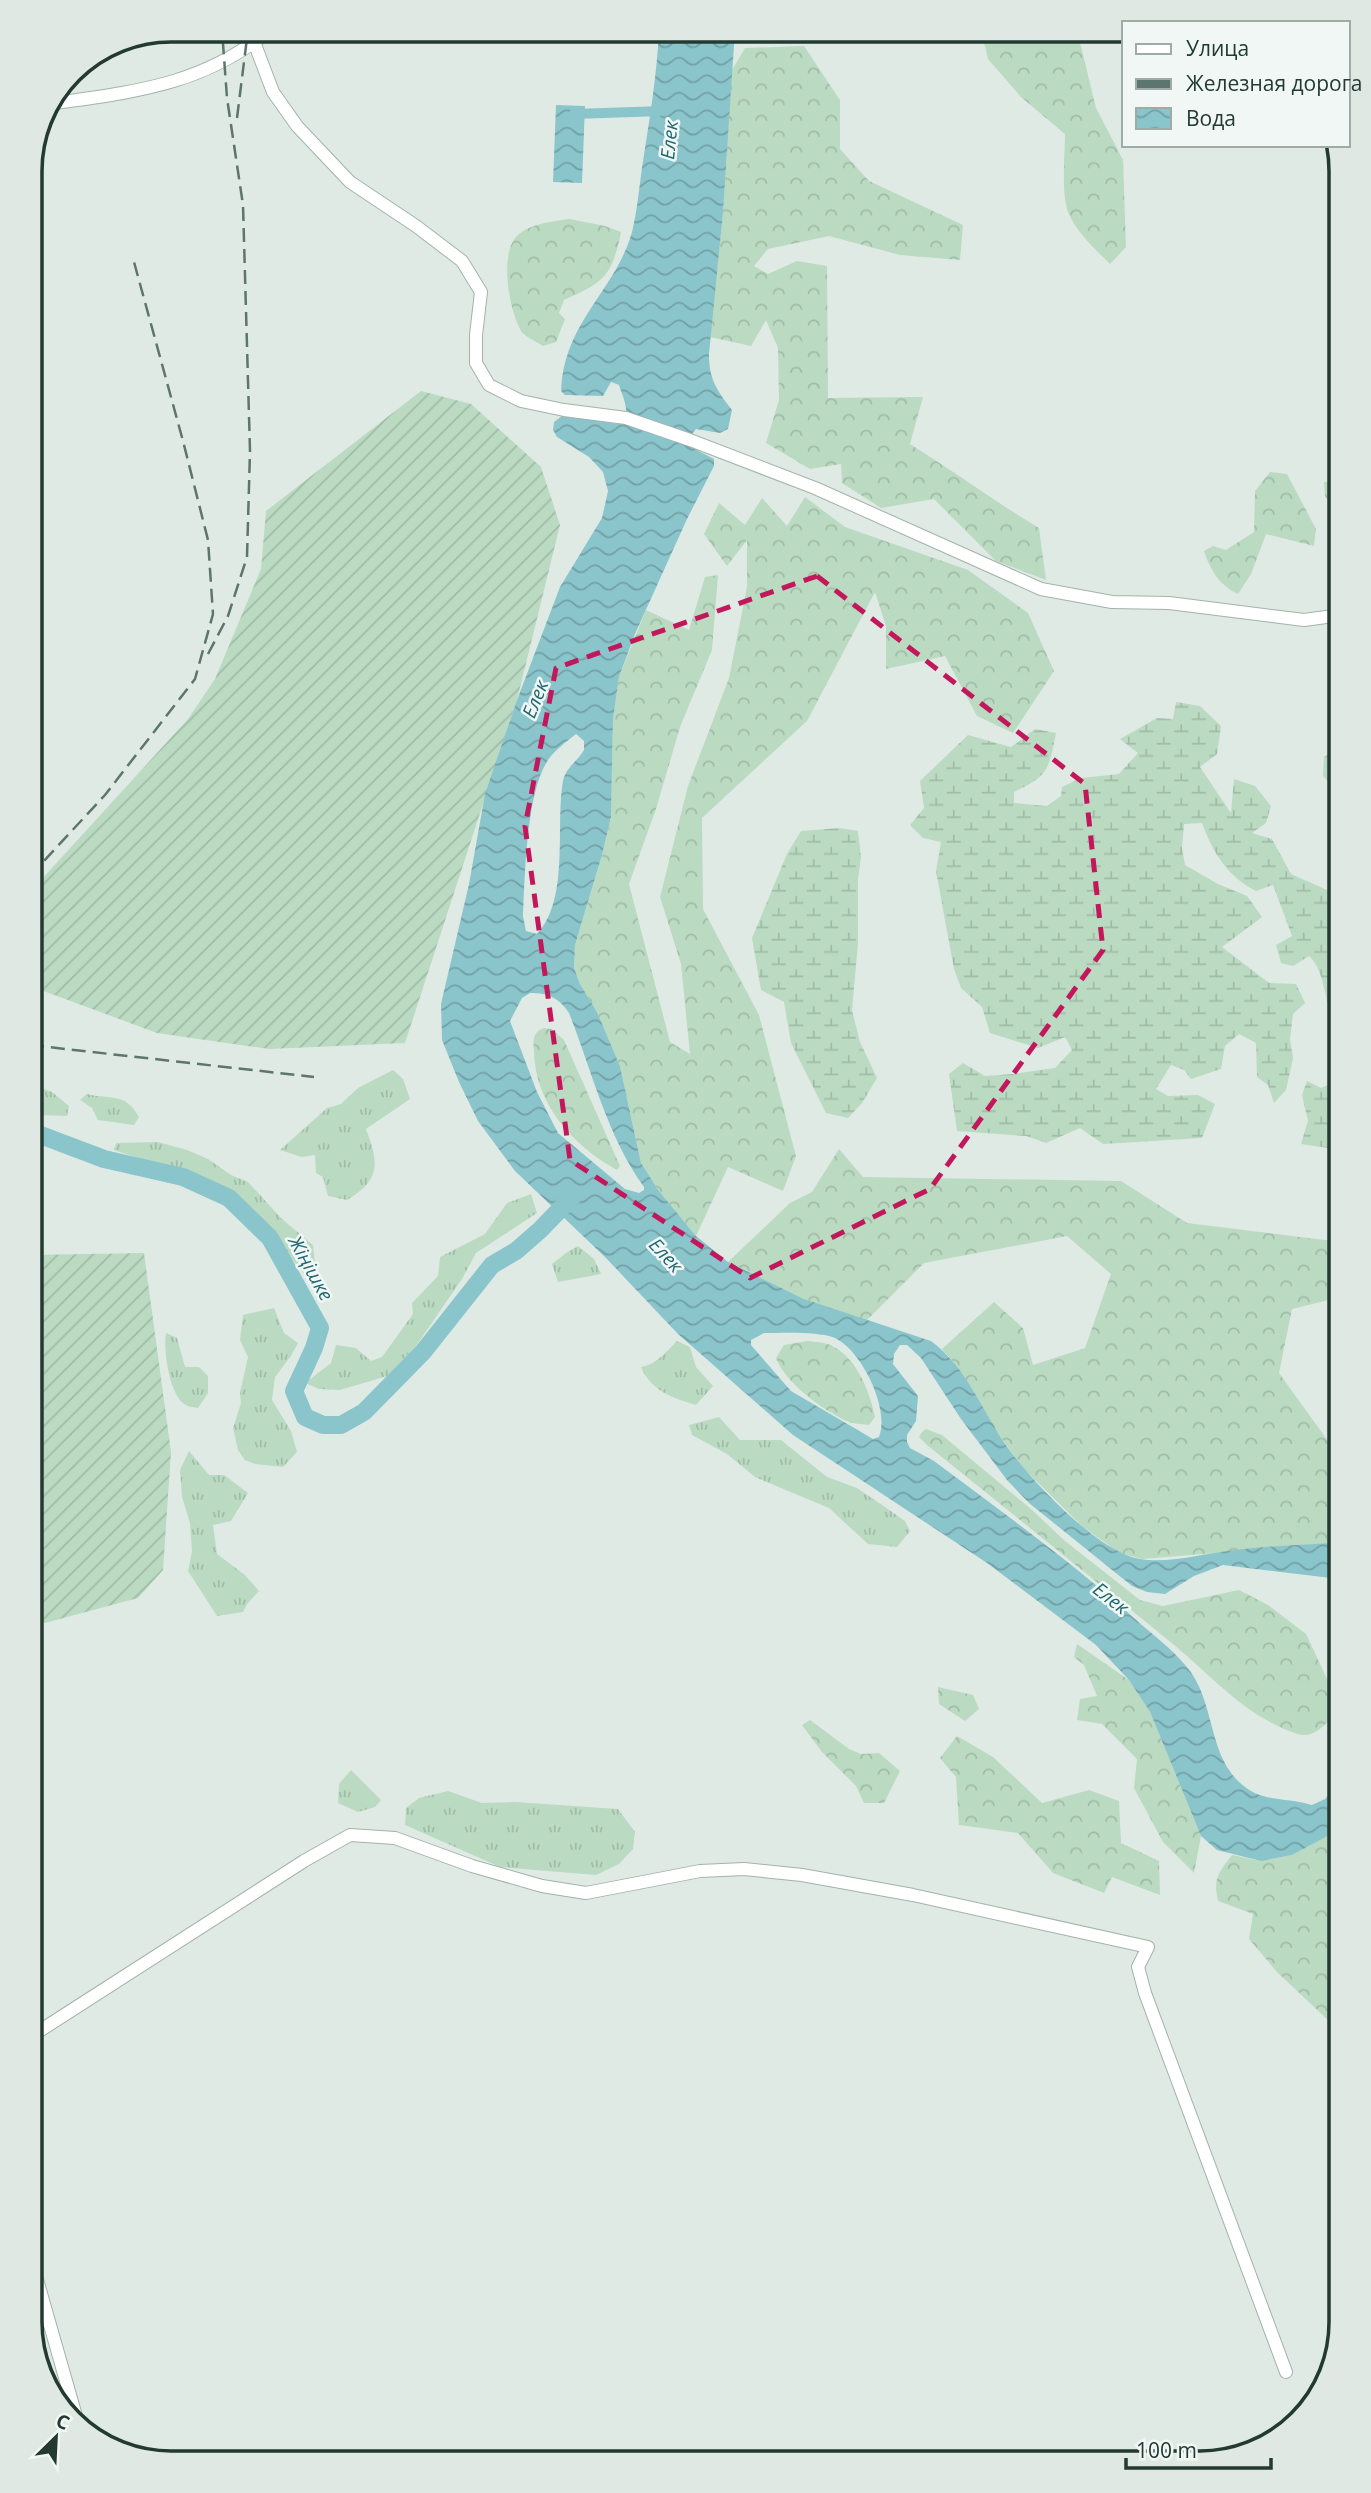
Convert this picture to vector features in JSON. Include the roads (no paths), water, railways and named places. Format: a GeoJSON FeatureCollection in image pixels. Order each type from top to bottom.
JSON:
{"type":"FeatureCollection","features":[{"type":"Feature","properties":{"kind":"street"},"geometry":{"type":"LineString","coordinates":[[62,102],[147,90],[204,72],[254,43],[273,92],[297,127],[350,182],[462,261],[481,292],[476,335],[477,363],[489,385],[521,401],[626,418],[690,440],[815,488],[1041,589],[1112,602],[1169,603],[1304,620],[1329,617]]}},
{"type":"Feature","properties":{"kind":"street"},"geometry":{"type":"LineString","coordinates":[[42,2029],[303,1861],[350,1835],[395,1838],[472,1867],[542,1886],[586,1892],[701,1871],[744,1869],[802,1875],[913,1895],[1148,1947],[1138,1967],[1145,1993],[1286,2372]]}},
{"type":"Feature","properties":{"kind":"street"},"geometry":{"type":"LineString","coordinates":[[42,2297],[72,2402]]}},
{"type":"Feature","properties":{"kind":"water","name":"Елек"},"geometry":{"type":"Polygon","coordinates":[[[658,42],[734,42],[723,213],[709,354],[710,371],[715,384],[732,410],[728,429],[720,433],[696,429],[692,435],[691,447],[714,459],[714,466],[635,634],[619,677],[613,719],[611,817],[575,945],[574,968],[597,1012],[620,1066],[641,1163],[659,1191],[696,1236],[728,1262],[804,1299],[931,1341],[954,1363],[1008,1448],[1033,1479],[1086,1530],[1123,1554],[1140,1559],[1163,1560],[1224,1551],[1329,1543],[1329,1578],[1223,1565],[1194,1576],[1165,1594],[1147,1592],[1132,1586],[1029,1503],[1007,1480],[961,1419],[921,1358],[907,1345],[900,1345],[894,1354],[893,1364],[918,1396],[916,1421],[907,1435],[910,1448],[934,1461],[1087,1577],[1175,1654],[1195,1679],[1221,1755],[1238,1781],[1264,1796],[1312,1805],[1329,1794],[1329,1835],[1292,1855],[1261,1861],[1217,1850],[1201,1836],[1150,1712],[1129,1680],[1096,1645],[987,1563],[793,1435],[678,1334],[606,1258],[515,1171],[478,1121],[442,1040],[441,1004],[469,884],[485,794],[560,587],[602,518],[608,491],[603,472],[589,457],[557,437],[553,430],[554,422],[563,415],[617,424],[625,417],[625,401],[619,385],[611,382],[603,396],[565,395],[561,391],[564,367],[571,345],[614,272],[632,232],[658,42]],[[576,734],[558,749],[548,760],[535,793],[526,858],[523,916],[526,931],[537,934],[554,902],[558,882],[563,781],[584,750],[584,741],[576,734]],[[530,993],[522,998],[510,1021],[537,1092],[558,1133],[625,1189],[639,1193],[644,1187],[610,1125],[569,1013],[548,995],[530,993]],[[764,1333],[751,1340],[751,1345],[791,1391],[873,1439],[879,1437],[881,1412],[877,1397],[864,1368],[845,1345],[835,1338],[810,1333],[764,1333]]]}},
{"type":"Feature","properties":{"kind":"water"},"geometry":{"type":"Polygon","coordinates":[[[556,105],[585,106],[582,183],[553,182],[556,105]]]}},
{"type":"Feature","properties":{"kind":"waterway","name":"Елек"},"geometry":{"type":"LineString","coordinates":[[573,117],[574,114],[663,111]]}},
{"type":"Feature","properties":{"kind":"waterway","name":"Жіңішке"},"geometry":{"type":"LineString","coordinates":[[42,1136],[104,1159],[183,1177],[229,1198],[270,1238],[320,1328],[294,1391],[305,1417],[323,1425],[341,1425],[364,1412],[423,1352],[492,1265],[516,1251],[574,1195]]}},
{"type":"Feature","properties":{"kind":"railway"},"geometry":{"type":"LineString","coordinates":[[208,654],[228,616],[247,557],[250,451],[243,205],[227,98],[223,42]]}},
{"type":"Feature","properties":{"kind":"railway"},"geometry":{"type":"LineString","coordinates":[[237,118],[246,42]]}},
{"type":"Feature","properties":{"kind":"railway"},"geometry":{"type":"LineString","coordinates":[[42,863],[105,795],[195,679],[213,614],[208,540],[134,262]]}},
{"type":"Feature","properties":{"kind":"railway"},"geometry":{"type":"LineString","coordinates":[[42,1046],[314,1077]]}}]}
